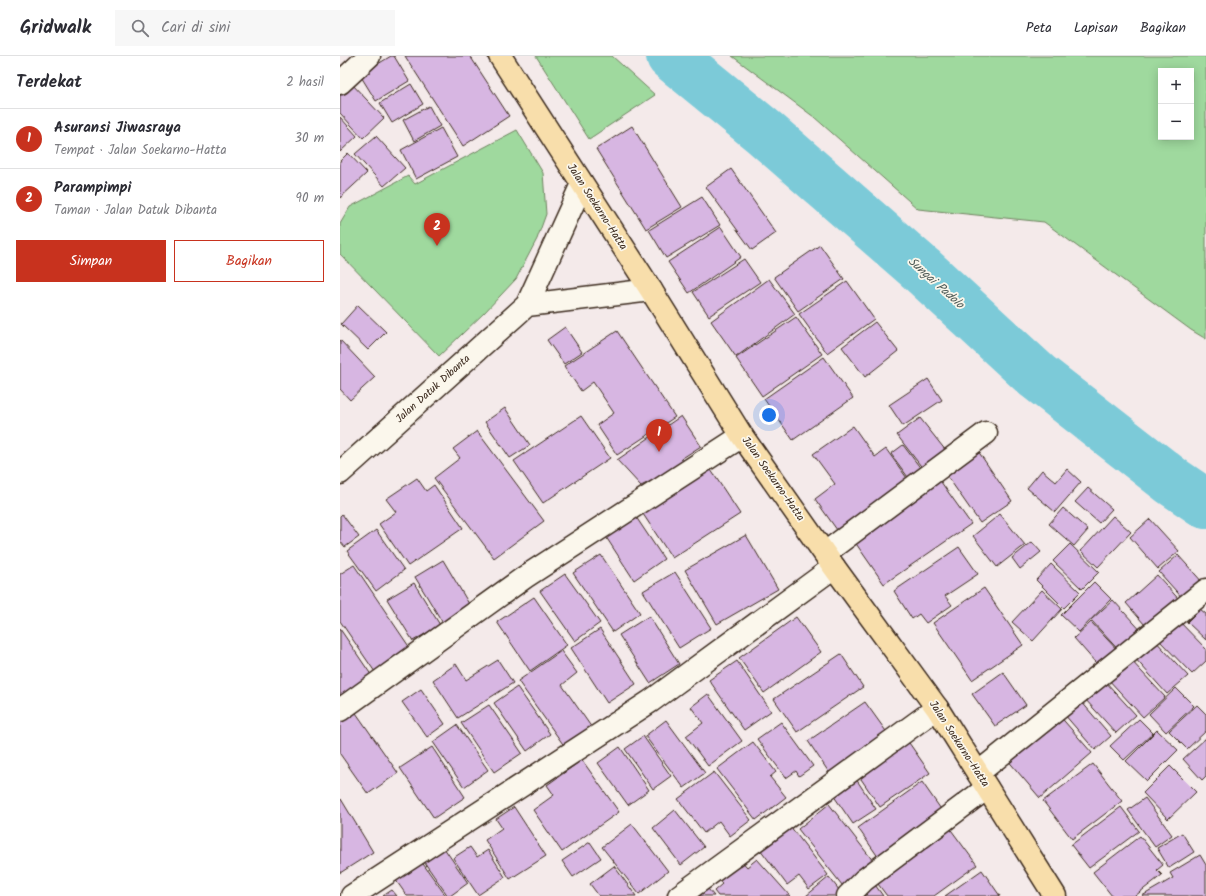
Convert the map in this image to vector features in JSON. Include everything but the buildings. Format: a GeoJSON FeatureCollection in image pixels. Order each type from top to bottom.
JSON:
{"type":"FeatureCollection","features":[{"type":"Feature","properties":{"kind":"highway","name":"Jalan Soekarno-Hatta"},"geometry":{"type":"LineString","coordinates":[[500,56],[651,290],[742,436],[829,560],[937,708],[1055,896]]}},
{"type":"Feature","properties":{"kind":"street"},"geometry":{"type":"LineString","coordinates":[[340,83],[369,56]]}},
{"type":"Feature","properties":{"kind":"street","name":"Jalan Datuk Dibanta"},"geometry":{"type":"LineString","coordinates":[[340,473],[527,305],[582,184]]}},
{"type":"Feature","properties":{"kind":"street"},"geometry":{"type":"LineString","coordinates":[[527,305],[651,290]]}},
{"type":"Feature","properties":{"kind":"street"},"geometry":{"type":"LineString","coordinates":[[352,896],[651,701],[986,433]]}},
{"type":"Feature","properties":{"kind":"street"},"geometry":{"type":"LineString","coordinates":[[340,710],[525,577],[742,436]]}},
{"type":"Feature","properties":{"kind":"street"},"geometry":{"type":"LineString","coordinates":[[848,896],[864,880],[983,781],[1206,590]]}},
{"type":"Feature","properties":{"kind":"street"},"geometry":{"type":"LineString","coordinates":[[679,896],[937,708]]}},
{"type":"Feature","properties":{"kind":"green space"},"geometry":{"type":"Polygon","coordinates":[[[536,56],[612,56],[655,95],[589,139],[536,56]]]}},
{"type":"Feature","properties":{"kind":"green space"},"geometry":{"type":"Polygon","coordinates":[[[732,56],[1206,56],[1206,339],[1191,330],[1044,222],[918,209],[814,117],[732,56]]]}},
{"type":"Feature","properties":{"kind":"green space"},"geometry":{"type":"Polygon","coordinates":[[[517,130],[543,173],[546,214],[537,239],[516,279],[484,313],[439,356],[340,254],[340,224],[350,207],[408,176],[415,184],[517,130]]]}},
{"type":"Feature","properties":{"kind":"waterway","name":"Sungai Padolo"},"geometry":{"type":"LineString","coordinates":[[671,56],[764,132],[921,269],[1037,376],[1172,481],[1206,504]]}},
{"type":"Feature","properties":{"kind":"place","name":"Parampimpi"},"geometry":{"type":"Point","coordinates":[437,246]}},
{"type":"Feature","properties":{"kind":"place","name":"Asuransi Jiwasraya"},"geometry":{"type":"Point","coordinates":[659,452]}}]}
